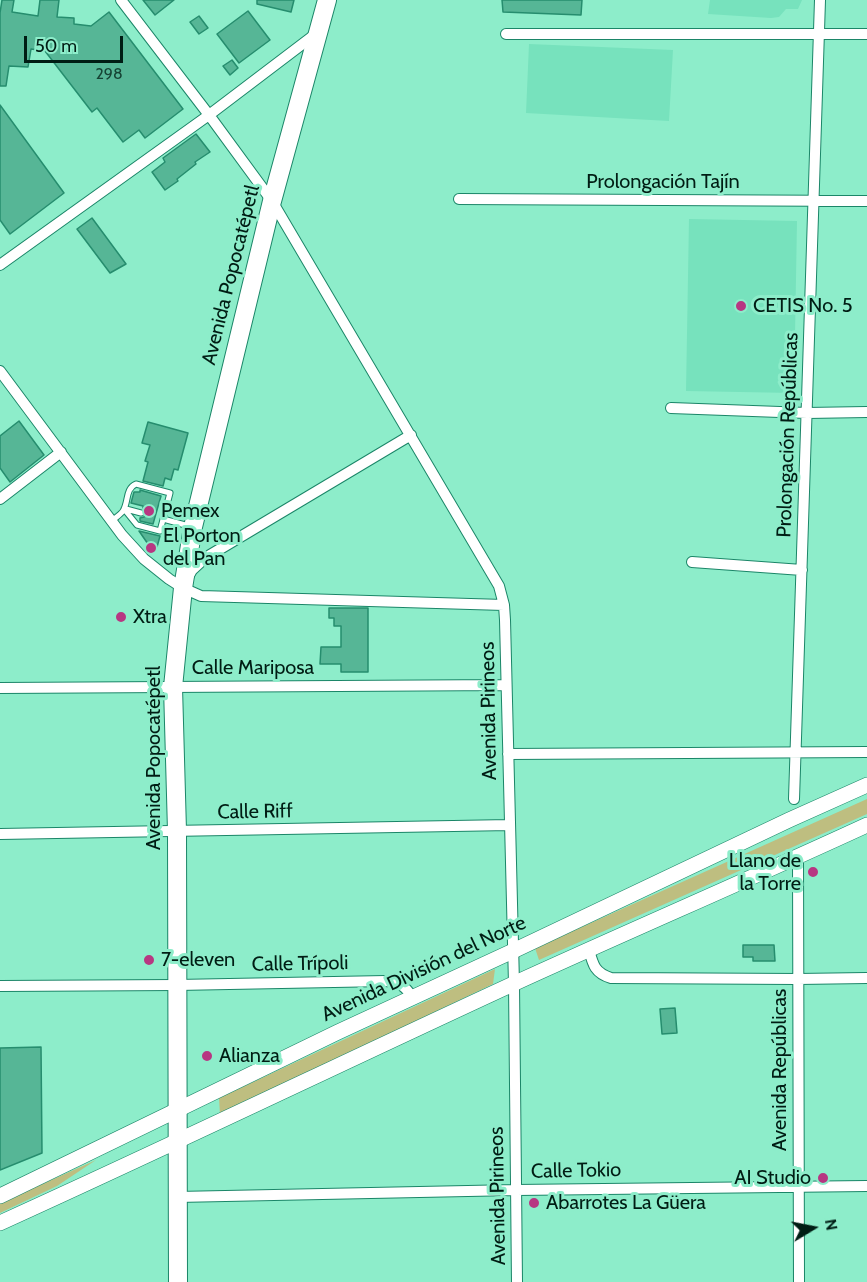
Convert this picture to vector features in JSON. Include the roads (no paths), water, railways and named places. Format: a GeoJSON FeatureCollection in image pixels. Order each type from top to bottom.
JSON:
{"type":"FeatureCollection","features":[{"type":"Feature","properties":{"kind":"main road","name":"Avenida Popocatépetl"},"geometry":{"type":"LineString","coordinates":[[178,1282],[177,831],[172,687],[183,588],[193,527],[272,201],[327,0]]}},
{"type":"Feature","properties":{"kind":"main road","name":"Avenida División del Norte"},"geometry":{"type":"LineString","coordinates":[[0,1196],[413,998],[867,785]]}},
{"type":"Feature","properties":{"kind":"main road"},"geometry":{"type":"LineString","coordinates":[[0,1223],[514,984],[867,825]]}},
{"type":"Feature","properties":{"kind":"main road"},"geometry":{"type":"LineString","coordinates":[[65,1193],[70,1184],[136,1152],[138,1149],[135,1140],[123,1137]]}},
{"type":"Feature","properties":{"kind":"street","name":"Avenida Pirineos"},"geometry":{"type":"LineString","coordinates":[[121,0],[272,201],[499,586],[504,604],[510,825],[517,1282]]}},
{"type":"Feature","properties":{"kind":"street","name":"Prolongación Repúblicas"},"geometry":{"type":"LineString","coordinates":[[794,799],[820,0]]}},
{"type":"Feature","properties":{"kind":"street"},"geometry":{"type":"LineString","coordinates":[[0,265],[209,115],[317,33]]}},
{"type":"Feature","properties":{"kind":"street"},"geometry":{"type":"LineString","coordinates":[[506,34],[867,34]]}},
{"type":"Feature","properties":{"kind":"street","name":"Prolongación Tajín"},"geometry":{"type":"LineString","coordinates":[[459,199],[867,201]]}},
{"type":"Feature","properties":{"kind":"street"},"geometry":{"type":"LineString","coordinates":[[0,371],[111,522],[144,558],[183,588],[201,596],[504,604]]}},
{"type":"Feature","properties":{"kind":"street"},"geometry":{"type":"LineString","coordinates":[[671,408],[807,413],[867,412]]}},
{"type":"Feature","properties":{"kind":"street"},"geometry":{"type":"LineString","coordinates":[[183,588],[192,570],[205,558],[411,435]]}},
{"type":"Feature","properties":{"kind":"street"},"geometry":{"type":"LineString","coordinates":[[0,499],[61,452]]}},
{"type":"Feature","properties":{"kind":"street"},"geometry":{"type":"LineString","coordinates":[[692,562],[802,570]]}},
{"type":"Feature","properties":{"kind":"street","name":"Calle Mariposa"},"geometry":{"type":"LineString","coordinates":[[0,688],[506,685]]}},
{"type":"Feature","properties":{"kind":"street"},"geometry":{"type":"LineString","coordinates":[[508,754],[867,752]]}},
{"type":"Feature","properties":{"kind":"street","name":"Calle Riff"},"geometry":{"type":"LineString","coordinates":[[0,834],[510,825]]}},
{"type":"Feature","properties":{"kind":"street","name":"Avenida Repúblicas"},"geometry":{"type":"LineString","coordinates":[[798,857],[799,1282]]}},
{"type":"Feature","properties":{"kind":"street"},"geometry":{"type":"LineString","coordinates":[[589,950],[597,971],[611,978],[867,978]]}},
{"type":"Feature","properties":{"kind":"street","name":"Calle Trípoli"},"geometry":{"type":"LineString","coordinates":[[0,986],[386,981],[398,982],[406,987],[413,998]]}},
{"type":"Feature","properties":{"kind":"street","name":"Calle Tokio"},"geometry":{"type":"LineString","coordinates":[[177,1197],[867,1186]]}},
{"type":"Feature","properties":{"kind":"lane"},"geometry":{"type":"LineString","coordinates":[[111,522],[124,509],[129,500],[131,487],[136,484],[170,493],[160,531],[137,525],[124,509]]}},
{"type":"Feature","properties":{"kind":"lane"},"geometry":{"type":"LineString","coordinates":[[124,509],[141,513]]}},
{"type":"Feature","properties":{"kind":"lane"},"geometry":{"type":"LineString","coordinates":[[163,519],[193,527]]}},
{"type":"Feature","properties":{"kind":"place","name":"CETIS No. 5"},"geometry":{"type":"Point","coordinates":[741,306]}},
{"type":"Feature","properties":{"kind":"place","name":"Pemex"},"geometry":{"type":"Point","coordinates":[149,511]}},
{"type":"Feature","properties":{"kind":"place","name":"El Porton del Pan"},"geometry":{"type":"Point","coordinates":[151,548]}},
{"type":"Feature","properties":{"kind":"place","name":"Xtra"},"geometry":{"type":"Point","coordinates":[121,617]}},
{"type":"Feature","properties":{"kind":"place","name":"Llano de la Torre"},"geometry":{"type":"Point","coordinates":[813,872]}},
{"type":"Feature","properties":{"kind":"place","name":"7-eleven"},"geometry":{"type":"Point","coordinates":[149,960]}},
{"type":"Feature","properties":{"kind":"place","name":"Alianza"},"geometry":{"type":"Point","coordinates":[207,1056]}},
{"type":"Feature","properties":{"kind":"place","name":"AI Studio"},"geometry":{"type":"Point","coordinates":[823,1178]}},
{"type":"Feature","properties":{"kind":"place","name":"Abarrotes La Güera"},"geometry":{"type":"Point","coordinates":[534,1203]}}]}
